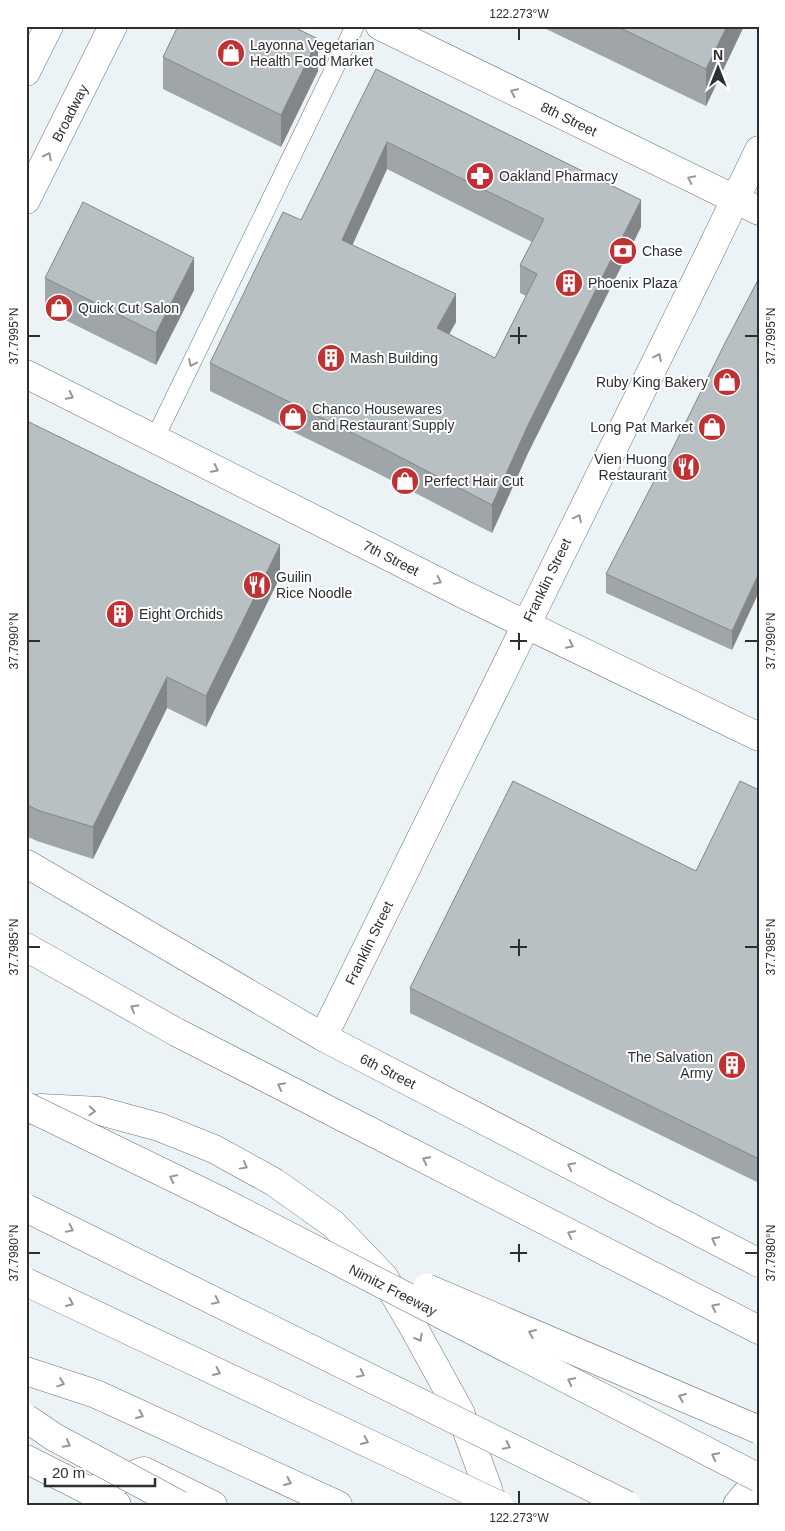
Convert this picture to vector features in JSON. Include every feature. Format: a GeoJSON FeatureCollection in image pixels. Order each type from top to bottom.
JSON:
{"type":"FeatureCollection","features":[{"type":"Feature","properties":{"kind":"main road"},"geometry":{"type":"LineString","coordinates":[[26,72],[49,26]]}},
{"type":"Feature","properties":{"kind":"main road","name":"Broadway"},"geometry":{"type":"LineString","coordinates":[[26,200],[113,26]]}},
{"type":"Feature","properties":{"kind":"main road","name":"8th Street"},"geometry":{"type":"LineString","coordinates":[[380,26],[747,206]]}},
{"type":"Feature","properties":{"kind":"main road","name":"Franklin Street"},"geometry":{"type":"LineString","coordinates":[[323,1037],[526,624],[747,206],[759,150]]}},
{"type":"Feature","properties":{"kind":"main road","name":"7th Street"},"geometry":{"type":"LineString","coordinates":[[26,374],[526,624],[759,737]]}},
{"type":"Feature","properties":{"kind":"main road","name":"6th Street"},"geometry":{"type":"LineString","coordinates":[[26,864],[323,1037],[759,1263]]}},
{"type":"Feature","properties":{"kind":"main road"},"geometry":{"type":"LineString","coordinates":[[26,947],[176,1032],[759,1330]]}},
{"type":"Feature","properties":{"kind":"main road","name":"Nimitz Freeway"},"geometry":{"type":"LineString","coordinates":[[26,1106],[217,1199],[759,1478]]}},
{"type":"Feature","properties":{"kind":"main road"},"geometry":{"type":"LineString","coordinates":[[26,1110],[41,1108],[100,1111],[159,1127],[214,1148],[274,1182],[333,1224],[384,1277],[410,1322],[460,1412],[492,1505]]}},
{"type":"Feature","properties":{"kind":"main road"},"geometry":{"type":"LineString","coordinates":[[217,1199],[759,1430]]}},
{"type":"Feature","properties":{"kind":"main road"},"geometry":{"type":"LineString","coordinates":[[26,1208],[627,1505]]}},
{"type":"Feature","properties":{"kind":"main road"},"geometry":{"type":"LineString","coordinates":[[26,1282],[499,1505]]}},
{"type":"Feature","properties":{"kind":"main road"},"geometry":{"type":"LineString","coordinates":[[26,1371],[96,1394],[338,1505]]}},
{"type":"Feature","properties":{"kind":"main road"},"geometry":{"type":"LineString","coordinates":[[26,1418],[54,1437],[180,1505]]}},
{"type":"Feature","properties":{"kind":"main road"},"geometry":{"type":"LineString","coordinates":[[26,1460],[86,1498],[117,1505]]}},
{"type":"Feature","properties":{"kind":"main road"},"geometry":{"type":"LineString","coordinates":[[86,1498],[144,1472],[213,1505]]}},
{"type":"Feature","properties":{"kind":"main road"},"geometry":{"type":"LineString","coordinates":[[738,1505],[759,1478]]}},
{"type":"Feature","properties":{"kind":"lane"},"geometry":{"type":"LineString","coordinates":[[155,438],[355,26]]}},
{"type":"Feature","properties":{"kind":"building"},"geometry":{"type":"Polygon","coordinates":[[[178,26],[292,26],[318,39],[281,115],[163,57],[178,26]]]}},
{"type":"Feature","properties":{"kind":"building"},"geometry":{"type":"Polygon","coordinates":[[[616,26],[727,26],[706,69],[616,26]]]}},
{"type":"Feature","properties":{"kind":"building"},"geometry":{"type":"Polygon","coordinates":[[[376,69],[641,200],[528,425],[492,505],[377,445],[210,363],[283,212],[301,220],[376,69]],[[387,142],[342,240],[456,294],[437,328],[495,358],[537,274],[520,265],[544,219],[387,142]]]}},
{"type":"Feature","properties":{"kind":"building"},"geometry":{"type":"Polygon","coordinates":[[[83,202],[194,258],[156,333],[45,278],[83,202]]]}},
{"type":"Feature","properties":{"kind":"building"},"geometry":{"type":"Polygon","coordinates":[[[759,278],[759,573],[732,631],[606,574],[667,456],[669,456],[759,278]]]}},
{"type":"Feature","properties":{"kind":"building","name":"Eight Orchids"},"geometry":{"type":"Polygon","coordinates":[[[29,422],[280,545],[206,696],[167,677],[93,827],[37,810],[26,804],[26,429],[29,422]]]}},
{"type":"Feature","properties":{"kind":"building"},"geometry":{"type":"Polygon","coordinates":[[[513,781],[696,871],[740,781],[759,790],[759,1159],[410,988],[513,781]]]}},
{"type":"Feature","properties":{"kind":"place","name":"Layonna Vegetarian Health Food Market"},"geometry":{"type":"Point","coordinates":[231,53]}},
{"type":"Feature","properties":{"kind":"place","name":"Oakland Pharmacy"},"geometry":{"type":"Point","coordinates":[480,176]}},
{"type":"Feature","properties":{"kind":"place","name":"Chase"},"geometry":{"type":"Point","coordinates":[623,251]}},
{"type":"Feature","properties":{"kind":"place","name":"Phoenix Plaza"},"geometry":{"type":"Point","coordinates":[569,283]}},
{"type":"Feature","properties":{"kind":"place","name":"Quick Cut Salon"},"geometry":{"type":"Point","coordinates":[59,308]}},
{"type":"Feature","properties":{"kind":"place","name":"Mash Building"},"geometry":{"type":"Point","coordinates":[331,358]}},
{"type":"Feature","properties":{"kind":"place","name":"Ruby King Bakery"},"geometry":{"type":"Point","coordinates":[727,382]}},
{"type":"Feature","properties":{"kind":"place","name":"Chanco Housewares and Restaurant Supply"},"geometry":{"type":"Point","coordinates":[293,417]}},
{"type":"Feature","properties":{"kind":"place","name":"Long Pat Market"},"geometry":{"type":"Point","coordinates":[712,427]}},
{"type":"Feature","properties":{"kind":"place","name":"Vien Huong Restaurant"},"geometry":{"type":"Point","coordinates":[686,467]}},
{"type":"Feature","properties":{"kind":"place","name":"Perfect Hair Cut"},"geometry":{"type":"Point","coordinates":[405,481]}},
{"type":"Feature","properties":{"kind":"place","name":"Guilin Rice Noodle"},"geometry":{"type":"Point","coordinates":[257,585]}},
{"type":"Feature","properties":{"kind":"place","name":"Eight Orchids"},"geometry":{"type":"Point","coordinates":[120,614]}},
{"type":"Feature","properties":{"kind":"place","name":"The Salvation Army"},"geometry":{"type":"Point","coordinates":[732,1065]}}]}
